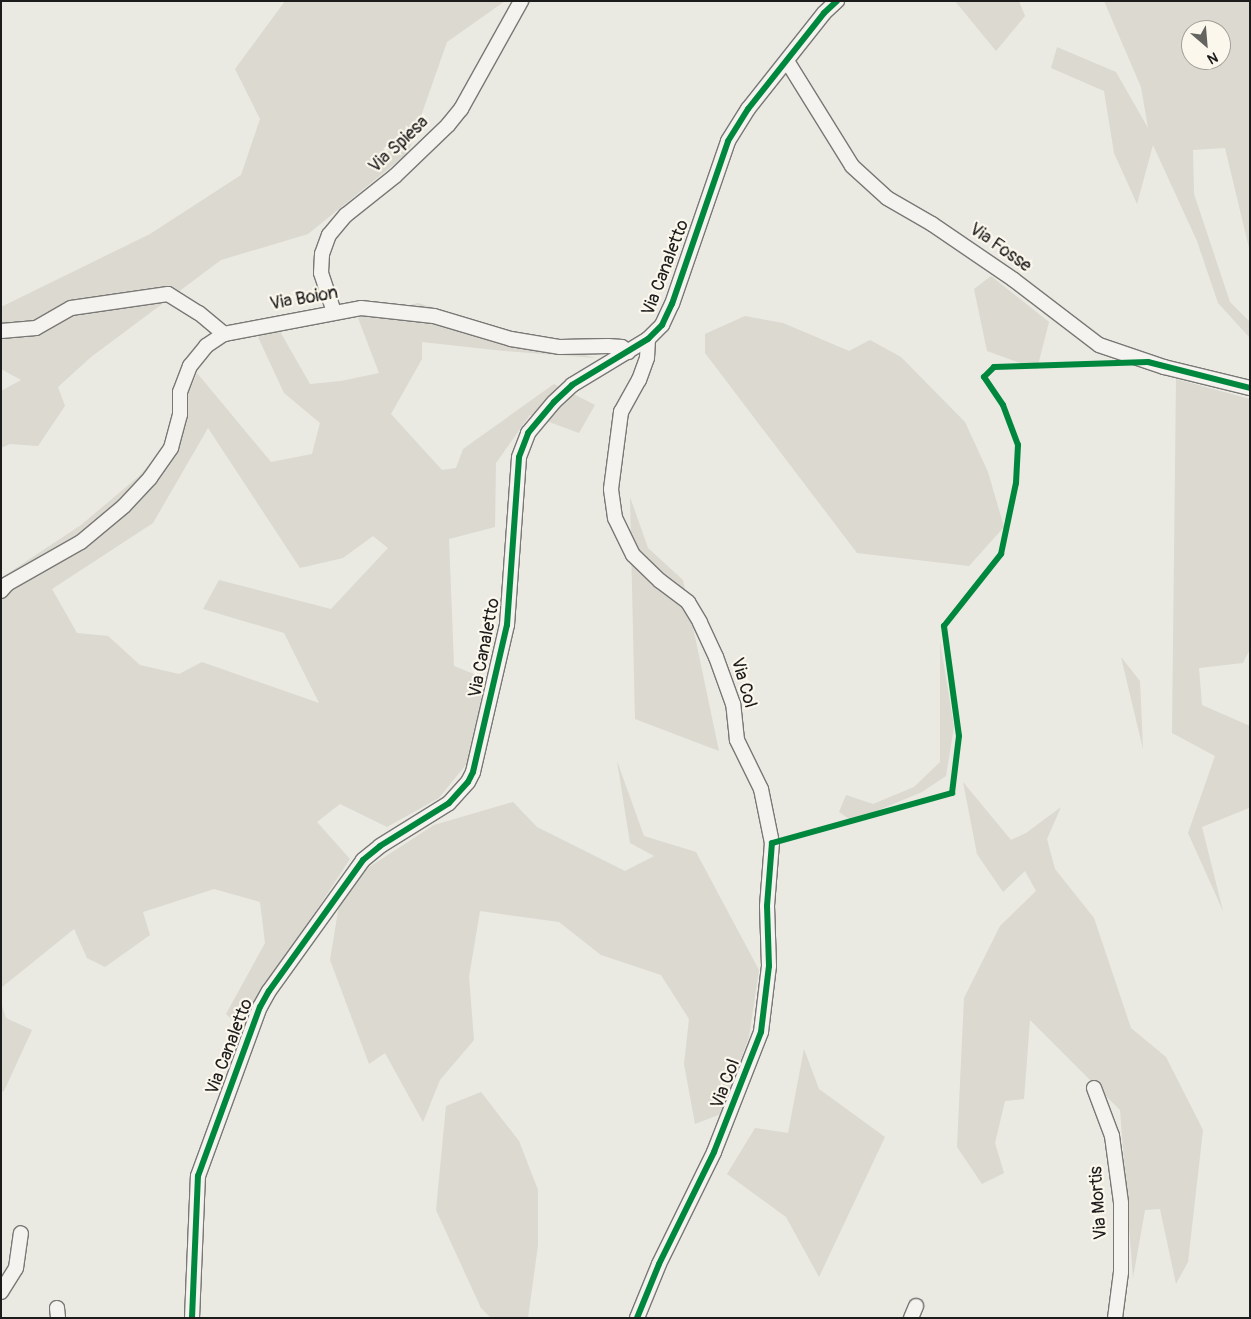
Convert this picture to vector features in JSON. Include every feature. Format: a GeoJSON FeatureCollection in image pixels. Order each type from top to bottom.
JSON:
{"type":"FeatureCollection","features":[{"type":"Feature","properties":{"kind":"street","name":"Via Spiesa"},"geometry":{"type":"LineString","coordinates":[[334,312],[321,272],[322,254],[329,235],[346,215],[395,176],[448,125],[461,109],[521,1]]}},
{"type":"Feature","properties":{"kind":"street","name":"Via Canaletto"},"geometry":{"type":"LineString","coordinates":[[192,1318],[198,1176],[255,1017],[269,991],[359,865],[380,846],[450,803],[468,782],[482,739],[507,625],[522,446],[535,423],[563,393],[586,376],[648,339],[662,326],[672,304],[728,141],[748,109],[824,13],[837,1]]}},
{"type":"Feature","properties":{"kind":"street","name":"Via Fosse"},"geometry":{"type":"LineString","coordinates":[[787,61],[852,166],[887,198],[932,224],[1014,280],[1099,344],[1164,367],[1250,388]]}},
{"type":"Feature","properties":{"kind":"street"},"geometry":{"type":"LineString","coordinates":[[1,331],[36,328],[71,308],[168,294],[199,312],[224,334],[206,346],[190,366],[180,392],[180,414],[171,448],[150,478],[124,506],[81,542],[7,584],[1,591]]}},
{"type":"Feature","properties":{"kind":"street","name":"Via Boion"},"geometry":{"type":"LineString","coordinates":[[224,334],[361,308],[434,316],[511,339],[560,346],[622,347],[628,352]]}},
{"type":"Feature","properties":{"kind":"street","name":"Via Col"},"geometry":{"type":"LineString","coordinates":[[637,1318],[658,1264],[714,1152],[761,1032],[768,966],[768,906],[772,843],[761,789],[737,740],[733,704],[716,657],[700,622],[688,602],[660,581],[632,555],[615,518],[611,489],[621,412],[639,380],[647,358],[648,339]]}},
{"type":"Feature","properties":{"kind":"street","name":"Via Mortis"},"geometry":{"type":"LineString","coordinates":[[1094,1088],[1112,1136],[1121,1203],[1121,1272],[1115,1318]]}},
{"type":"Feature","properties":{"kind":"street"},"geometry":{"type":"LineString","coordinates":[[1,1292],[16,1268],[21,1234]]}},
{"type":"Feature","properties":{"kind":"shaded area"},"geometry":{"type":"Polygon","coordinates":[[[285,1],[505,1],[447,42],[408,153],[308,234],[221,260],[91,357],[58,387],[65,406],[38,446],[10,444],[1,448],[1,391],[21,380],[1,369],[1,307],[150,234],[241,175],[260,119],[235,69],[285,1]]]}},
{"type":"Feature","properties":{"kind":"shaded area"},"geometry":{"type":"Polygon","coordinates":[[[955,1],[1019,1],[1025,16],[996,51],[955,1]]]}},
{"type":"Feature","properties":{"kind":"shaded area"},"geometry":{"type":"Polygon","coordinates":[[[1104,1],[1250,1],[1250,252],[1225,148],[1193,150],[1194,194],[1230,302],[1250,322],[1250,338],[1218,303],[1197,241],[1153,145],[1137,204],[1114,153],[1104,91],[1051,68],[1057,47],[1116,72],[1148,128],[1141,87],[1104,1]]]}},
{"type":"Feature","properties":{"kind":"shaded area"},"geometry":{"type":"Polygon","coordinates":[[[991,276],[1049,322],[1037,369],[987,351],[974,289],[991,276]]]}},
{"type":"Feature","properties":{"kind":"shaded area"},"geometry":{"type":"Polygon","coordinates":[[[418,303],[595,358],[422,342],[422,359],[391,414],[442,470],[456,468],[463,449],[554,384],[595,405],[579,433],[530,415],[496,463],[495,527],[449,539],[454,666],[484,678],[473,756],[439,798],[387,827],[340,804],[317,822],[350,859],[240,1027],[226,1014],[265,943],[260,902],[214,889],[143,912],[150,935],[105,967],[87,958],[74,929],[1,988],[1,578],[81,525],[138,477],[164,448],[197,373],[271,462],[312,454],[320,423],[284,393],[258,337],[278,328],[310,384],[341,381],[379,373],[358,318],[418,303]],[[208,428],[153,523],[52,589],[77,633],[108,636],[140,665],[179,674],[202,662],[319,703],[284,633],[203,609],[219,580],[331,609],[388,548],[373,536],[343,558],[300,568],[208,428]]]}},
{"type":"Feature","properties":{"kind":"shaded area"},"geometry":{"type":"Polygon","coordinates":[[[745,316],[783,323],[849,351],[870,340],[901,357],[965,422],[988,472],[1004,527],[969,566],[857,553],[705,353],[705,334],[745,316]]]}},
{"type":"Feature","properties":{"kind":"shaded area"},"geometry":{"type":"Polygon","coordinates":[[[1176,379],[1250,399],[1250,649],[1243,663],[1199,668],[1202,705],[1250,726],[1249,808],[1202,827],[1223,911],[1188,833],[1215,756],[1172,733],[1176,379]]]}},
{"type":"Feature","properties":{"kind":"shaded area"},"geometry":{"type":"Polygon","coordinates":[[[630,497],[648,548],[683,580],[719,751],[635,719],[630,497]]]}},
{"type":"Feature","properties":{"kind":"shaded area"},"geometry":{"type":"Polygon","coordinates":[[[940,641],[954,727],[946,776],[922,792],[852,821],[839,812],[846,795],[873,804],[914,787],[940,762],[940,641]]]}},
{"type":"Feature","properties":{"kind":"shaded area"},"geometry":{"type":"Polygon","coordinates":[[[1121,657],[1140,681],[1143,749],[1121,657]]]}},
{"type":"Feature","properties":{"kind":"shaded area"},"geometry":{"type":"Polygon","coordinates":[[[617,761],[644,836],[696,852],[759,970],[749,1037],[721,1114],[695,1124],[684,1064],[689,1019],[661,975],[601,955],[559,922],[480,911],[469,977],[474,1040],[440,1080],[423,1122],[385,1053],[369,1064],[330,960],[339,905],[363,871],[434,825],[513,802],[537,827],[625,871],[654,856],[630,843],[617,761]]]}},
{"type":"Feature","properties":{"kind":"shaded area"},"geometry":{"type":"Polygon","coordinates":[[[963,782],[1011,840],[1026,833],[1061,807],[1047,839],[1055,869],[1094,918],[1131,1028],[1166,1057],[1203,1130],[1188,1262],[1176,1284],[1160,1209],[1145,1210],[1133,1278],[1120,1110],[1030,1020],[1024,1099],[1005,1101],[995,1143],[1004,1173],[982,1184],[957,1147],[964,998],[1000,926],[1036,891],[1025,871],[1003,892],[977,854],[963,782]]]}},
{"type":"Feature","properties":{"kind":"shaded area"},"geometry":{"type":"Polygon","coordinates":[[[1,1003],[6,1018],[32,1030],[4,1091],[1,1092],[1,1003]]]}},
{"type":"Feature","properties":{"kind":"shaded area"},"geometry":{"type":"Polygon","coordinates":[[[804,1049],[819,1089],[885,1137],[819,1277],[786,1217],[727,1174],[755,1128],[788,1133],[804,1049]]]}},
{"type":"Feature","properties":{"kind":"shaded area"},"geometry":{"type":"Polygon","coordinates":[[[481,1092],[519,1141],[538,1190],[538,1245],[528,1318],[491,1318],[481,1308],[436,1210],[446,1106],[481,1092]]]}},
{"type":"Feature","properties":{"kind":"cycle path"},"geometry":{"type":"LineString","coordinates":[[192,1318],[198,1176],[260,1007],[269,991],[363,860],[380,846],[449,803],[468,782],[473,772],[507,625],[519,457],[528,433],[554,402],[572,385],[648,339],[662,325],[672,304],[728,141],[748,109],[824,13],[837,1]]}},
{"type":"Feature","properties":{"kind":"cycle path"},"geometry":{"type":"LineString","coordinates":[[637,1318],[659,1264],[714,1152],[761,1032],[769,966],[767,906],[772,843],[952,793],[959,736],[944,626],[1001,554],[1016,483],[1018,445],[1003,405],[984,377],[994,367],[1148,362],[1250,388]]}}]}
